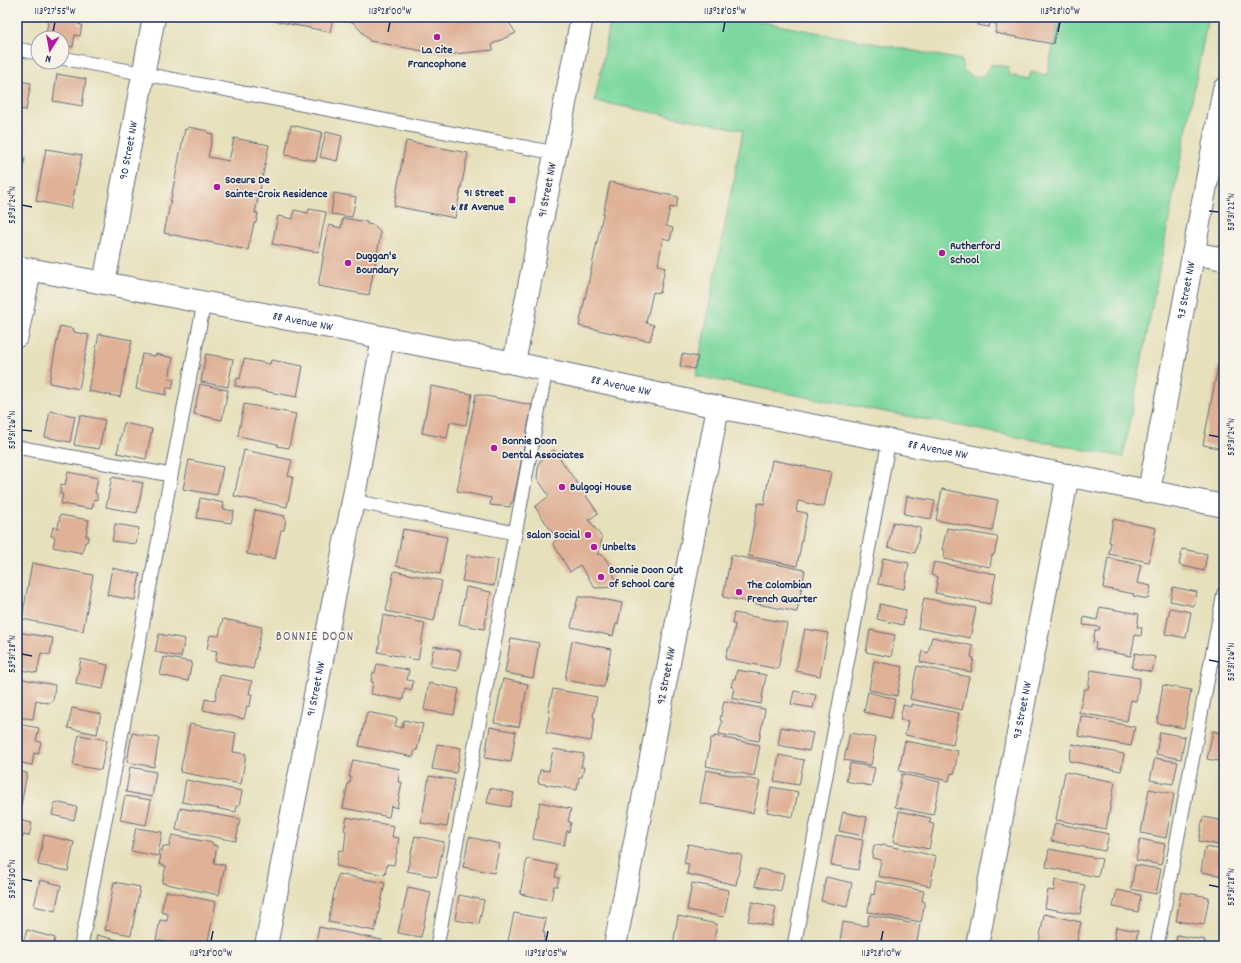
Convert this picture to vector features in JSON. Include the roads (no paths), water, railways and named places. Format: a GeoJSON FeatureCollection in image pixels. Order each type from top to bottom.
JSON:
{"type":"FeatureCollection","features":[{"type":"Feature","properties":{"kind":"street","name":"90 Street NW"},"geometry":{"type":"LineString","coordinates":[[104,283],[154,17]]}},
{"type":"Feature","properties":{"kind":"street","name":"91 Street NW"},"geometry":{"type":"LineString","coordinates":[[514,363],[582,17]]}},
{"type":"Feature","properties":{"kind":"street","name":"93 Street NW"},"geometry":{"type":"LineString","coordinates":[[1149,491],[1224,89]]}},
{"type":"Feature","properties":{"kind":"street"},"geometry":{"type":"LineString","coordinates":[[1193,253],[1224,259]]}},
{"type":"Feature","properties":{"kind":"street","name":"88 Avenue NW"},"geometry":{"type":"LineString","coordinates":[[23,269],[104,283],[514,363],[718,407],[1224,506]]}},
{"type":"Feature","properties":{"kind":"street"},"geometry":{"type":"LineString","coordinates":[[17,336],[23,269]]}},
{"type":"Feature","properties":{"kind":"street","name":"91 Street NW"},"geometry":{"type":"LineString","coordinates":[[266,946],[353,501],[383,338]]}},
{"type":"Feature","properties":{"kind":"street","name":"92 Street NW"},"geometry":{"type":"LineString","coordinates":[[615,946],[718,407]]}},
{"type":"Feature","properties":{"kind":"street","name":"93 Street NW"},"geometry":{"type":"LineString","coordinates":[[977,946],[1068,475]]}},
{"type":"Feature","properties":{"kind":"lane"},"geometry":{"type":"LineString","coordinates":[[17,49],[30,51]]}},
{"type":"Feature","properties":{"kind":"lane"},"geometry":{"type":"LineString","coordinates":[[70,60],[555,153]]}},
{"type":"Feature","properties":{"kind":"lane"},"geometry":{"type":"LineString","coordinates":[[81,946],[204,303]]}},
{"type":"Feature","properties":{"kind":"lane"},"geometry":{"type":"LineString","coordinates":[[437,946],[546,370]]}},
{"type":"Feature","properties":{"kind":"lane"},"geometry":{"type":"LineString","coordinates":[[794,946],[889,440]]}},
{"type":"Feature","properties":{"kind":"lane"},"geometry":{"type":"LineString","coordinates":[[17,447],[170,475]]}},
{"type":"Feature","properties":{"kind":"lane"},"geometry":{"type":"LineString","coordinates":[[353,501],[515,533]]}},
{"type":"Feature","properties":{"kind":"lane"},"geometry":{"type":"LineString","coordinates":[[1157,946],[1224,593]]}},
{"type":"Feature","properties":{"kind":"place","name":"La Cite Francophone"},"geometry":{"type":"Point","coordinates":[437,37]}},
{"type":"Feature","properties":{"kind":"place","name":"Soeurs De Sainte-Croix Residence"},"geometry":{"type":"Point","coordinates":[217,187]}},
{"type":"Feature","properties":{"kind":"place","name":"91 Street & 88 Avenue"},"geometry":{"type":"Point","coordinates":[512,200]}},
{"type":"Feature","properties":{"kind":"place","name":"Rutherford School"},"geometry":{"type":"Point","coordinates":[942,253]}},
{"type":"Feature","properties":{"kind":"place","name":"Duggan's Boundary"},"geometry":{"type":"Point","coordinates":[348,263]}},
{"type":"Feature","properties":{"kind":"place","name":"Bonnie Doon Dental Associates"},"geometry":{"type":"Point","coordinates":[494,448]}},
{"type":"Feature","properties":{"kind":"place","name":"Bulgogi House"},"geometry":{"type":"Point","coordinates":[562,487]}},
{"type":"Feature","properties":{"kind":"place","name":"Salon Social"},"geometry":{"type":"Point","coordinates":[588,535]}},
{"type":"Feature","properties":{"kind":"place","name":"Unbelts"},"geometry":{"type":"Point","coordinates":[594,547]}},
{"type":"Feature","properties":{"kind":"place","name":"Bonnie Doon Out of School Care"},"geometry":{"type":"Point","coordinates":[601,577]}},
{"type":"Feature","properties":{"kind":"place","name":"The Colombian French Quarter"},"geometry":{"type":"Point","coordinates":[739,592]}},
{"type":"Feature","properties":{"kind":"district","name":"BONNIE DOON"},"geometry":{"type":"Point","coordinates":[315,637]}}]}
